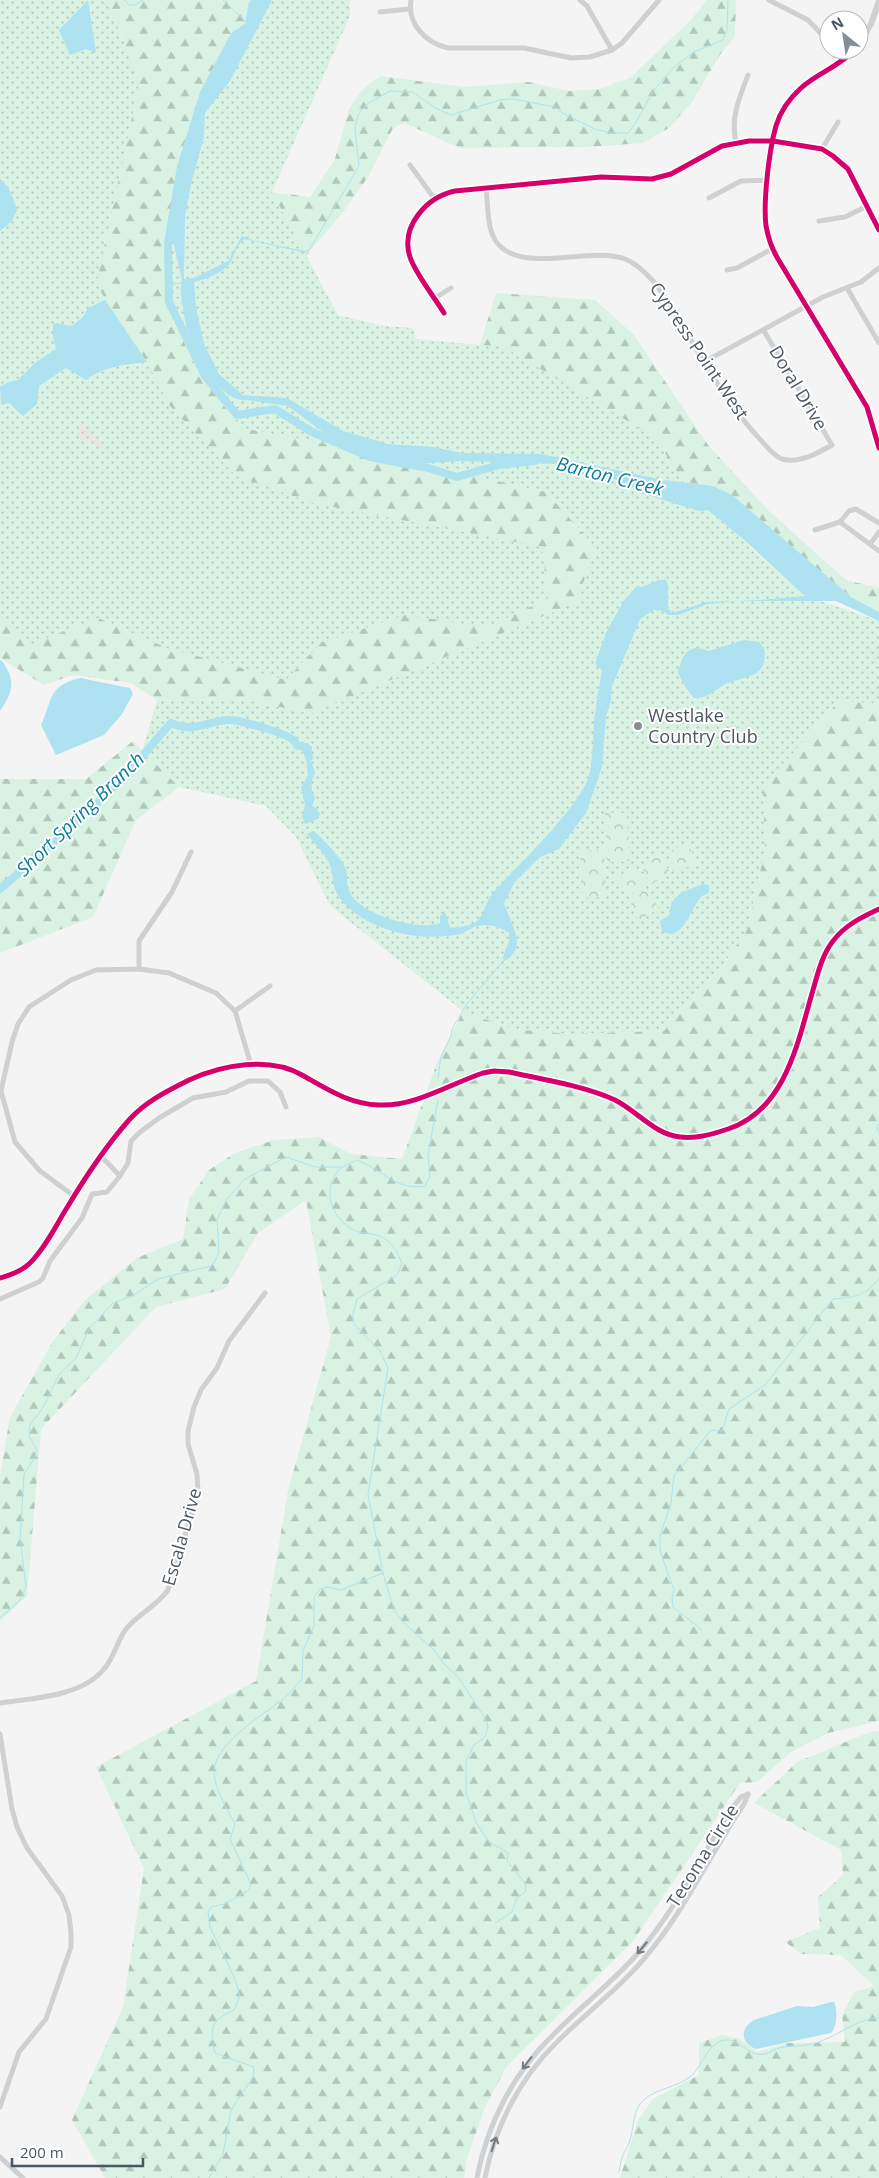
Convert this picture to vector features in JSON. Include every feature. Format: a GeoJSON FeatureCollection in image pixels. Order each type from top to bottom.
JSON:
{"type":"FeatureCollection","features":[{"type":"Feature","properties":{"kind":"street"},"geometry":{"type":"LineString","coordinates":[[411,0],[409,9],[414,24],[424,36],[438,46],[448,48],[524,48],[581,58],[612,50],[634,30],[659,0]]}},
{"type":"Feature","properties":{"kind":"street"},"geometry":{"type":"LineString","coordinates":[[580,0],[587,6],[612,50]]}},
{"type":"Feature","properties":{"kind":"street"},"geometry":{"type":"LineString","coordinates":[[769,0],[808,20],[819,32]]}},
{"type":"Feature","properties":{"kind":"street"},"geometry":{"type":"LineString","coordinates":[[869,26],[879,1]]}},
{"type":"Feature","properties":{"kind":"street"},"geometry":{"type":"LineString","coordinates":[[380,12],[409,9]]}},
{"type":"Feature","properties":{"kind":"street"},"geometry":{"type":"LineString","coordinates":[[844,60],[802,87],[792,97],[780,115],[773,141],[768,180],[766,226],[772,249],[867,407],[879,448]]}},
{"type":"Feature","properties":{"kind":"street"},"geometry":{"type":"LineString","coordinates":[[736,142],[733,126],[734,113],[748,75]]}},
{"type":"Feature","properties":{"kind":"street"},"geometry":{"type":"LineString","coordinates":[[822,149],[838,122]]}},
{"type":"Feature","properties":{"kind":"street"},"geometry":{"type":"LineString","coordinates":[[444,314],[410,257],[409,236],[416,219],[434,198],[455,191],[601,177],[652,179],[671,174],[712,151],[736,142],[773,141],[822,149],[833,156],[848,169],[879,230]]}},
{"type":"Feature","properties":{"kind":"street"},"geometry":{"type":"LineString","coordinates":[[410,165],[434,198]]}},
{"type":"Feature","properties":{"kind":"street"},"geometry":{"type":"LineString","coordinates":[[709,198],[741,181],[768,180]]}},
{"type":"Feature","properties":{"kind":"street","name":"Cypress Point West"},"geometry":{"type":"LineString","coordinates":[[486,188],[491,230],[503,249],[510,254],[520,258],[602,255],[625,259],[635,264],[661,290],[704,362],[737,412],[772,452],[781,458],[800,459],[832,445]]}},
{"type":"Feature","properties":{"kind":"street"},"geometry":{"type":"LineString","coordinates":[[819,221],[845,217],[867,206]]}},
{"type":"Feature","properties":{"kind":"street"},"geometry":{"type":"LineString","coordinates":[[726,270],[737,268],[772,249]]}},
{"type":"Feature","properties":{"kind":"street"},"geometry":{"type":"LineString","coordinates":[[704,362],[764,331],[806,306],[861,282],[879,268]]}},
{"type":"Feature","properties":{"kind":"street"},"geometry":{"type":"LineString","coordinates":[[435,298],[451,288]]}},
{"type":"Feature","properties":{"kind":"street"},"geometry":{"type":"LineString","coordinates":[[847,288],[879,343]]}},
{"type":"Feature","properties":{"kind":"street","name":"Doral Drive"},"geometry":{"type":"LineString","coordinates":[[764,331],[832,445]]}},
{"type":"Feature","properties":{"kind":"street"},"geometry":{"type":"LineString","coordinates":[[815,530],[840,522],[849,511],[856,509],[879,523]]}},
{"type":"Feature","properties":{"kind":"street"},"geometry":{"type":"LineString","coordinates":[[840,522],[879,550]]}},
{"type":"Feature","properties":{"kind":"street"},"geometry":{"type":"LineString","coordinates":[[870,544],[879,532]]}},
{"type":"Feature","properties":{"kind":"street"},"geometry":{"type":"LineString","coordinates":[[139,969],[139,941],[172,892],[191,852]]}},
{"type":"Feature","properties":{"kind":"street"},"geometry":{"type":"LineString","coordinates":[[0,1278],[20,1271],[36,1256],[101,1156],[130,1119],[162,1093],[218,1069],[252,1065],[287,1068],[303,1075],[331,1093],[349,1100],[392,1106],[483,1073],[494,1071],[509,1072],[602,1095],[627,1107],[652,1126],[669,1134],[688,1138],[716,1133],[746,1122],[757,1114],[773,1096],[795,1052],[825,953],[832,942],[848,927],[879,909]]}},
{"type":"Feature","properties":{"kind":"street"},"geometry":{"type":"LineString","coordinates":[[74,1196],[40,1171],[15,1142],[1,1091],[12,1042],[18,1024],[29,1007],[71,980],[96,970],[139,969],[169,973],[216,993],[235,1011],[252,1065]]}},
{"type":"Feature","properties":{"kind":"street"},"geometry":{"type":"LineString","coordinates":[[235,1011],[270,986]]}},
{"type":"Feature","properties":{"kind":"street"},"geometry":{"type":"LineString","coordinates":[[0,1299],[39,1282],[43,1278],[50,1261],[82,1218],[92,1194],[107,1192],[120,1176],[128,1163],[131,1141],[167,1113],[193,1098],[217,1094],[249,1082],[262,1080],[268,1081],[280,1092],[286,1107]]}},
{"type":"Feature","properties":{"kind":"street"},"geometry":{"type":"LineString","coordinates":[[101,1156],[120,1176]]}},
{"type":"Feature","properties":{"kind":"street","name":"Escala Drive"},"geometry":{"type":"LineString","coordinates":[[0,1703],[60,1693],[90,1682],[109,1663],[125,1630],[158,1602],[168,1590],[198,1493],[197,1474],[188,1444],[188,1431],[194,1407],[201,1390],[217,1368],[229,1341],[265,1293]]}},
{"type":"Feature","properties":{"kind":"street"},"geometry":{"type":"LineString","coordinates":[[0,1734],[12,1809],[17,1828],[26,1848],[62,1896],[69,1915],[71,1933],[70,1947],[46,2019],[19,2052],[0,2107]]}},
{"type":"Feature","properties":{"kind":"street","name":"Tecoma Circle"},"geometry":{"type":"LineString","coordinates":[[477,2178],[484,2146],[500,2107],[530,2060],[633,1958],[662,1922],[732,1808],[741,1797],[748,1794],[744,1804],[668,1926],[642,1961],[546,2054],[526,2079],[507,2110],[496,2137],[485,2178]]}},
{"type":"Feature","properties":{"kind":"street"},"geometry":{"type":"LineString","coordinates":[[662,1922],[668,1926]]}},
{"type":"Feature","properties":{"kind":"street"},"geometry":{"type":"LineString","coordinates":[[657,1928],[664,1932]]}},
{"type":"Feature","properties":{"kind":"street"},"geometry":{"type":"LineString","coordinates":[[584,2006],[589,2012]]}},
{"type":"Feature","properties":{"kind":"street"},"geometry":{"type":"LineString","coordinates":[[577,2012],[583,2017]]}},
{"type":"Feature","properties":{"kind":"street"},"geometry":{"type":"LineString","coordinates":[[504,2100],[510,2104]]}},
{"type":"Feature","properties":{"kind":"street"},"geometry":{"type":"LineString","coordinates":[[500,2107],[507,2110]]}},
{"type":"Feature","properties":{"kind":"street"},"geometry":{"type":"LineString","coordinates":[[0,2157],[23,2178]]}},
{"type":"Feature","properties":{"kind":"green space"},"geometry":{"type":"Polygon","coordinates":[[[0,0],[105,0],[109,7],[153,105],[133,316],[250,461],[562,532],[557,605],[282,696],[0,642],[0,0]]]}},
{"type":"Feature","properties":{"kind":"green space"},"geometry":{"type":"Polygon","coordinates":[[[105,0],[262,0],[216,69],[180,154],[165,238],[169,302],[192,363],[221,403],[246,429],[332,445],[546,492],[595,547],[577,602],[312,713],[237,699],[157,700],[131,683],[73,675],[44,685],[0,658],[0,613],[29,645],[98,618],[167,648],[286,680],[321,643],[405,615],[487,627],[548,599],[542,547],[313,503],[236,476],[169,405],[147,362],[105,300],[97,281],[139,84],[122,35],[105,0]]]}},
{"type":"Feature","properties":{"kind":"green space"},"geometry":{"type":"Polygon","coordinates":[[[262,0],[350,0],[350,16],[272,192],[338,315],[384,326],[413,328],[416,339],[480,345],[511,334],[701,445],[710,502],[753,550],[806,596],[879,621],[879,704],[839,701],[763,787],[765,850],[747,930],[725,962],[664,1031],[569,1034],[512,1029],[463,1011],[330,906],[296,837],[266,806],[179,787],[142,751],[157,700],[237,699],[312,713],[577,602],[595,547],[545,492],[332,445],[246,429],[221,403],[192,363],[169,302],[165,238],[180,154],[216,69],[262,0]]]}},
{"type":"Feature","properties":{"kind":"green space"},"geometry":{"type":"Polygon","coordinates":[[[707,0],[736,0],[735,36],[719,56],[692,102],[669,128],[643,143],[586,147],[460,148],[404,123],[393,128],[368,177],[343,212],[306,256],[272,192],[310,197],[335,159],[349,109],[362,90],[380,76],[464,87],[529,82],[569,91],[600,89],[630,78],[690,21],[707,0]]]}},
{"type":"Feature","properties":{"kind":"green space"},"geometry":{"type":"Polygon","coordinates":[[[496,293],[595,300],[634,335],[708,445],[769,511],[846,580],[879,588],[879,612],[851,597],[713,486],[683,482],[656,438],[502,346],[480,345],[496,293]]]}},
{"type":"Feature","properties":{"kind":"green space"},"geometry":{"type":"Polygon","coordinates":[[[839,701],[879,704],[879,1721],[828,1733],[791,1752],[757,1782],[740,1783],[633,1941],[507,2066],[485,2107],[467,2158],[464,2178],[105,2178],[72,2120],[123,2007],[144,1868],[96,1767],[256,1681],[288,1491],[331,1337],[306,1200],[258,1233],[225,1289],[156,1307],[41,1429],[27,1596],[0,1621],[0,1477],[10,1417],[53,1341],[85,1300],[137,1258],[183,1239],[189,1199],[209,1170],[235,1153],[274,1140],[319,1137],[351,1154],[402,1159],[437,1063],[463,1011],[512,1029],[569,1034],[664,1031],[725,962],[747,930],[765,850],[763,787],[839,701]]]}},
{"type":"Feature","properties":{"kind":"green space"},"geometry":{"type":"Polygon","coordinates":[[[133,741],[179,787],[136,820],[93,917],[0,953],[0,779],[86,779],[133,741]]]}},
{"type":"Feature","properties":{"kind":"green space"},"geometry":{"type":"Polygon","coordinates":[[[605,813],[627,813],[629,861],[607,862],[605,813]]]}},
{"type":"Feature","properties":{"kind":"green space"},"geometry":{"type":"Polygon","coordinates":[[[687,842],[697,863],[677,872],[667,853],[687,842]]]}},
{"type":"Feature","properties":{"kind":"green space"},"geometry":{"type":"Polygon","coordinates":[[[604,850],[606,897],[582,898],[580,851],[604,850]]]}},
{"type":"Feature","properties":{"kind":"green space"},"geometry":{"type":"Polygon","coordinates":[[[660,853],[671,875],[650,884],[641,865],[660,853]]]}},
{"type":"Feature","properties":{"kind":"green space"},"geometry":{"type":"Polygon","coordinates":[[[636,866],[646,887],[626,896],[616,877],[636,866]]]}},
{"type":"Feature","properties":{"kind":"green space"},"geometry":{"type":"Polygon","coordinates":[[[647,889],[659,909],[638,920],[629,898],[639,895],[647,889]]]}},
{"type":"Feature","properties":{"kind":"green space"},"geometry":{"type":"Polygon","coordinates":[[[872,1731],[879,1731],[879,2178],[620,2178],[638,2120],[653,2099],[699,2075],[699,2043],[723,2035],[739,2039],[757,2052],[788,2043],[845,2042],[842,2015],[854,1992],[874,1986],[841,1955],[802,1954],[785,1942],[820,1928],[818,1897],[843,1875],[841,1850],[754,1803],[797,1762],[872,1731]]]}},
{"type":"Feature","properties":{"kind":"sand"},"geometry":{"type":"Polygon","coordinates":[[[79,424],[82,424],[96,436],[105,451],[87,439],[83,440],[79,437],[79,424]]]}},
{"type":"Feature","properties":{"kind":"water"},"geometry":{"type":"Polygon","coordinates":[[[88,0],[96,53],[86,49],[70,55],[59,30],[88,0]]]}},
{"type":"Feature","properties":{"kind":"water"},"geometry":{"type":"Polygon","coordinates":[[[260,0],[272,0],[230,81],[205,113],[204,137],[191,184],[185,216],[184,279],[194,278],[228,261],[242,236],[255,241],[305,251],[306,253],[244,239],[239,244],[232,260],[227,266],[213,275],[194,282],[196,307],[204,344],[219,374],[243,395],[287,398],[343,431],[388,444],[433,447],[462,453],[541,454],[663,480],[713,486],[732,495],[851,597],[879,612],[879,621],[836,601],[736,601],[707,604],[678,615],[668,615],[663,611],[654,610],[640,619],[612,686],[611,700],[606,716],[602,767],[586,813],[559,849],[540,857],[514,883],[504,903],[516,934],[517,942],[512,956],[504,961],[503,957],[509,941],[509,933],[501,928],[481,925],[457,935],[424,936],[409,935],[379,927],[366,920],[353,911],[338,896],[328,861],[307,834],[314,831],[336,854],[346,870],[349,892],[358,903],[368,909],[392,920],[418,925],[440,923],[440,916],[445,912],[450,928],[476,922],[493,893],[547,836],[575,802],[584,787],[589,775],[593,749],[594,722],[602,670],[595,664],[606,633],[623,602],[637,586],[641,587],[666,580],[668,585],[668,609],[673,613],[706,602],[805,596],[742,538],[708,510],[699,511],[651,496],[614,479],[562,464],[460,461],[416,464],[373,458],[332,439],[288,406],[239,400],[230,396],[214,381],[200,362],[190,339],[182,303],[182,280],[172,237],[181,174],[192,129],[218,72],[260,0]]]}},
{"type":"Feature","properties":{"kind":"water"},"geometry":{"type":"Polygon","coordinates":[[[0,179],[9,189],[17,210],[12,221],[0,231],[0,179]]]}},
{"type":"Feature","properties":{"kind":"water"},"geometry":{"type":"Polygon","coordinates":[[[105,300],[147,362],[107,369],[86,380],[66,368],[39,386],[37,404],[23,416],[9,403],[1,405],[0,387],[18,380],[35,363],[56,349],[53,325],[56,323],[72,326],[83,317],[88,308],[105,300]]]}},
{"type":"Feature","properties":{"kind":"water"},"geometry":{"type":"Polygon","coordinates":[[[744,640],[759,642],[764,648],[765,658],[759,670],[748,677],[726,684],[707,695],[694,698],[678,673],[684,656],[691,649],[696,648],[709,651],[744,640]]]}},
{"type":"Feature","properties":{"kind":"water"},"geometry":{"type":"Polygon","coordinates":[[[0,660],[11,678],[11,688],[8,698],[0,711],[0,660]]]}},
{"type":"Feature","properties":{"kind":"water"},"geometry":{"type":"Polygon","coordinates":[[[80,678],[130,688],[133,694],[122,714],[104,735],[56,755],[41,725],[56,690],[69,681],[80,678]]]}},
{"type":"Feature","properties":{"kind":"water"},"geometry":{"type":"Polygon","coordinates":[[[312,746],[311,761],[315,772],[312,788],[315,798],[312,806],[320,814],[316,820],[305,824],[302,817],[305,805],[301,787],[308,776],[305,748],[312,746]]]}},
{"type":"Feature","properties":{"kind":"water"},"geometry":{"type":"Polygon","coordinates":[[[703,884],[709,885],[709,892],[698,901],[681,928],[669,934],[662,931],[660,921],[669,915],[676,897],[685,891],[703,884]]]}},
{"type":"Feature","properties":{"kind":"water"},"geometry":{"type":"Polygon","coordinates":[[[834,2002],[835,2005],[836,2023],[831,2033],[756,2049],[747,2043],[745,2039],[744,2031],[749,2023],[754,2020],[797,2006],[813,2007],[834,2002]]]}},
{"type":"Feature","properties":{"kind":"waterway"},"geometry":{"type":"LineString","coordinates":[[124,0],[130,5],[135,5],[143,0]]}},
{"type":"Feature","properties":{"kind":"waterway"},"geometry":{"type":"LineString","coordinates":[[223,0],[246,22]]}},
{"type":"Feature","properties":{"kind":"waterway","name":"Barton Creek"},"geometry":{"type":"LineString","coordinates":[[256,0],[252,6],[249,26],[234,36],[204,93],[181,167],[168,243],[169,302],[205,376],[237,415],[275,409],[312,432],[370,457],[428,468],[457,477],[499,465],[535,461]]}},
{"type":"Feature","properties":{"kind":"waterway"},"geometry":{"type":"LineString","coordinates":[[304,252],[309,250],[359,166],[355,128],[358,115],[367,104],[390,91],[413,92],[435,108],[451,115],[500,100],[513,99],[555,107],[564,114],[595,129],[611,133],[628,133],[653,91],[673,68],[694,52],[723,40],[727,30],[728,1]]}},
{"type":"Feature","properties":{"kind":"waterway"},"geometry":{"type":"LineString","coordinates":[[169,285],[181,283]]}},
{"type":"Feature","properties":{"kind":"waterway","name":"Short Spring Branch"},"geometry":{"type":"LineString","coordinates":[[0,889],[106,795],[127,774],[171,723],[186,727],[227,720],[250,724],[289,737],[298,746],[306,747],[309,757]]}},
{"type":"Feature","properties":{"kind":"waterway"},"geometry":{"type":"LineString","coordinates":[[438,1078],[441,1056],[451,1036],[452,1029],[466,1005],[504,960]]}},
{"type":"Feature","properties":{"kind":"waterway"},"geometry":{"type":"LineString","coordinates":[[209,2178],[223,2154],[231,2110],[253,2077],[254,2067],[215,2053],[212,2038],[213,2027],[216,2022],[234,2010],[240,1995],[234,1977],[210,1927],[208,1912],[211,1907],[225,1904],[249,1890],[251,1884],[230,1839],[235,1824],[216,1785],[214,1771],[216,1761],[222,1751],[239,1732],[285,1698],[302,1679],[303,1650],[314,1626],[314,1597],[320,1589],[328,1587],[341,1590],[383,1573],[368,1494],[388,1368],[380,1351],[353,1323],[353,1313],[357,1299],[397,1275],[402,1264],[394,1247],[385,1239],[378,1235],[356,1231],[339,1218],[331,1204],[330,1188],[339,1170],[357,1160],[398,1183],[415,1187],[425,1186],[430,1177],[428,1155],[438,1100]]}},
{"type":"Feature","properties":{"kind":"waterway"},"geometry":{"type":"LineString","coordinates":[[879,1124],[877,1127],[879,1134]]}},
{"type":"Feature","properties":{"kind":"waterway"},"geometry":{"type":"LineString","coordinates":[[0,1618],[19,1601],[26,1587],[20,1538],[24,1474],[34,1459],[37,1450],[29,1436],[30,1425],[42,1409],[60,1373],[76,1358],[89,1329],[113,1303],[132,1296],[158,1279],[211,1266],[216,1260],[219,1251],[217,1219],[227,1199],[245,1179],[286,1157],[315,1167],[342,1167]]}},
{"type":"Feature","properties":{"kind":"waterway"},"geometry":{"type":"LineString","coordinates":[[702,1630],[673,1607],[674,1590],[660,1551],[660,1536],[671,1503],[674,1476],[711,1430],[722,1431],[729,1409],[765,1385],[833,1299],[859,1295],[869,1289],[879,1278]]}},
{"type":"Feature","properties":{"kind":"waterway"},"geometry":{"type":"LineString","coordinates":[[383,1573],[394,1610],[404,1623],[434,1650],[445,1665],[459,1678],[485,1718],[488,1727],[485,1737],[474,1745],[466,1761],[466,1793],[477,1824],[488,1841],[508,1853],[507,1861],[525,1883],[526,1891],[517,1898],[512,1912],[497,1922]]}},
{"type":"Feature","properties":{"kind":"waterway"},"geometry":{"type":"LineString","coordinates":[[619,2172],[640,2104],[650,2095],[690,2077],[710,2049],[720,2041],[734,2041],[753,2053],[763,2054],[783,2047],[808,2045],[829,2038],[855,2024],[879,2018]]}},
{"type":"Feature","properties":{"kind":"cycle path"},"geometry":{"type":"LineString","coordinates":[[843,60],[801,88],[783,110],[776,126],[771,148],[767,176],[765,216],[770,243],[867,407],[879,448]]}},
{"type":"Feature","properties":{"kind":"cycle path"},"geometry":{"type":"LineString","coordinates":[[444,313],[410,257],[408,246],[409,234],[412,224],[426,206],[435,199],[455,191],[601,177],[652,179],[671,174],[722,146],[749,141],[773,141],[822,149],[833,156],[848,169],[879,230]]}},
{"type":"Feature","properties":{"kind":"cycle path"},"geometry":{"type":"LineString","coordinates":[[0,1278],[27,1266],[36,1257],[97,1162],[135,1114],[157,1097],[173,1088],[216,1070],[260,1064],[289,1069],[348,1099],[379,1105],[392,1105],[419,1099],[483,1073],[494,1071],[509,1072],[563,1083],[603,1095],[623,1105],[662,1132],[671,1135],[699,1137],[728,1129],[748,1120],[764,1106],[787,1072],[802,1031],[823,958],[829,946],[848,926],[879,909]]}},
{"type":"Feature","properties":{"kind":"place","name":"Westlake Country Club"},"geometry":{"type":"Point","coordinates":[638,726]}}]}
